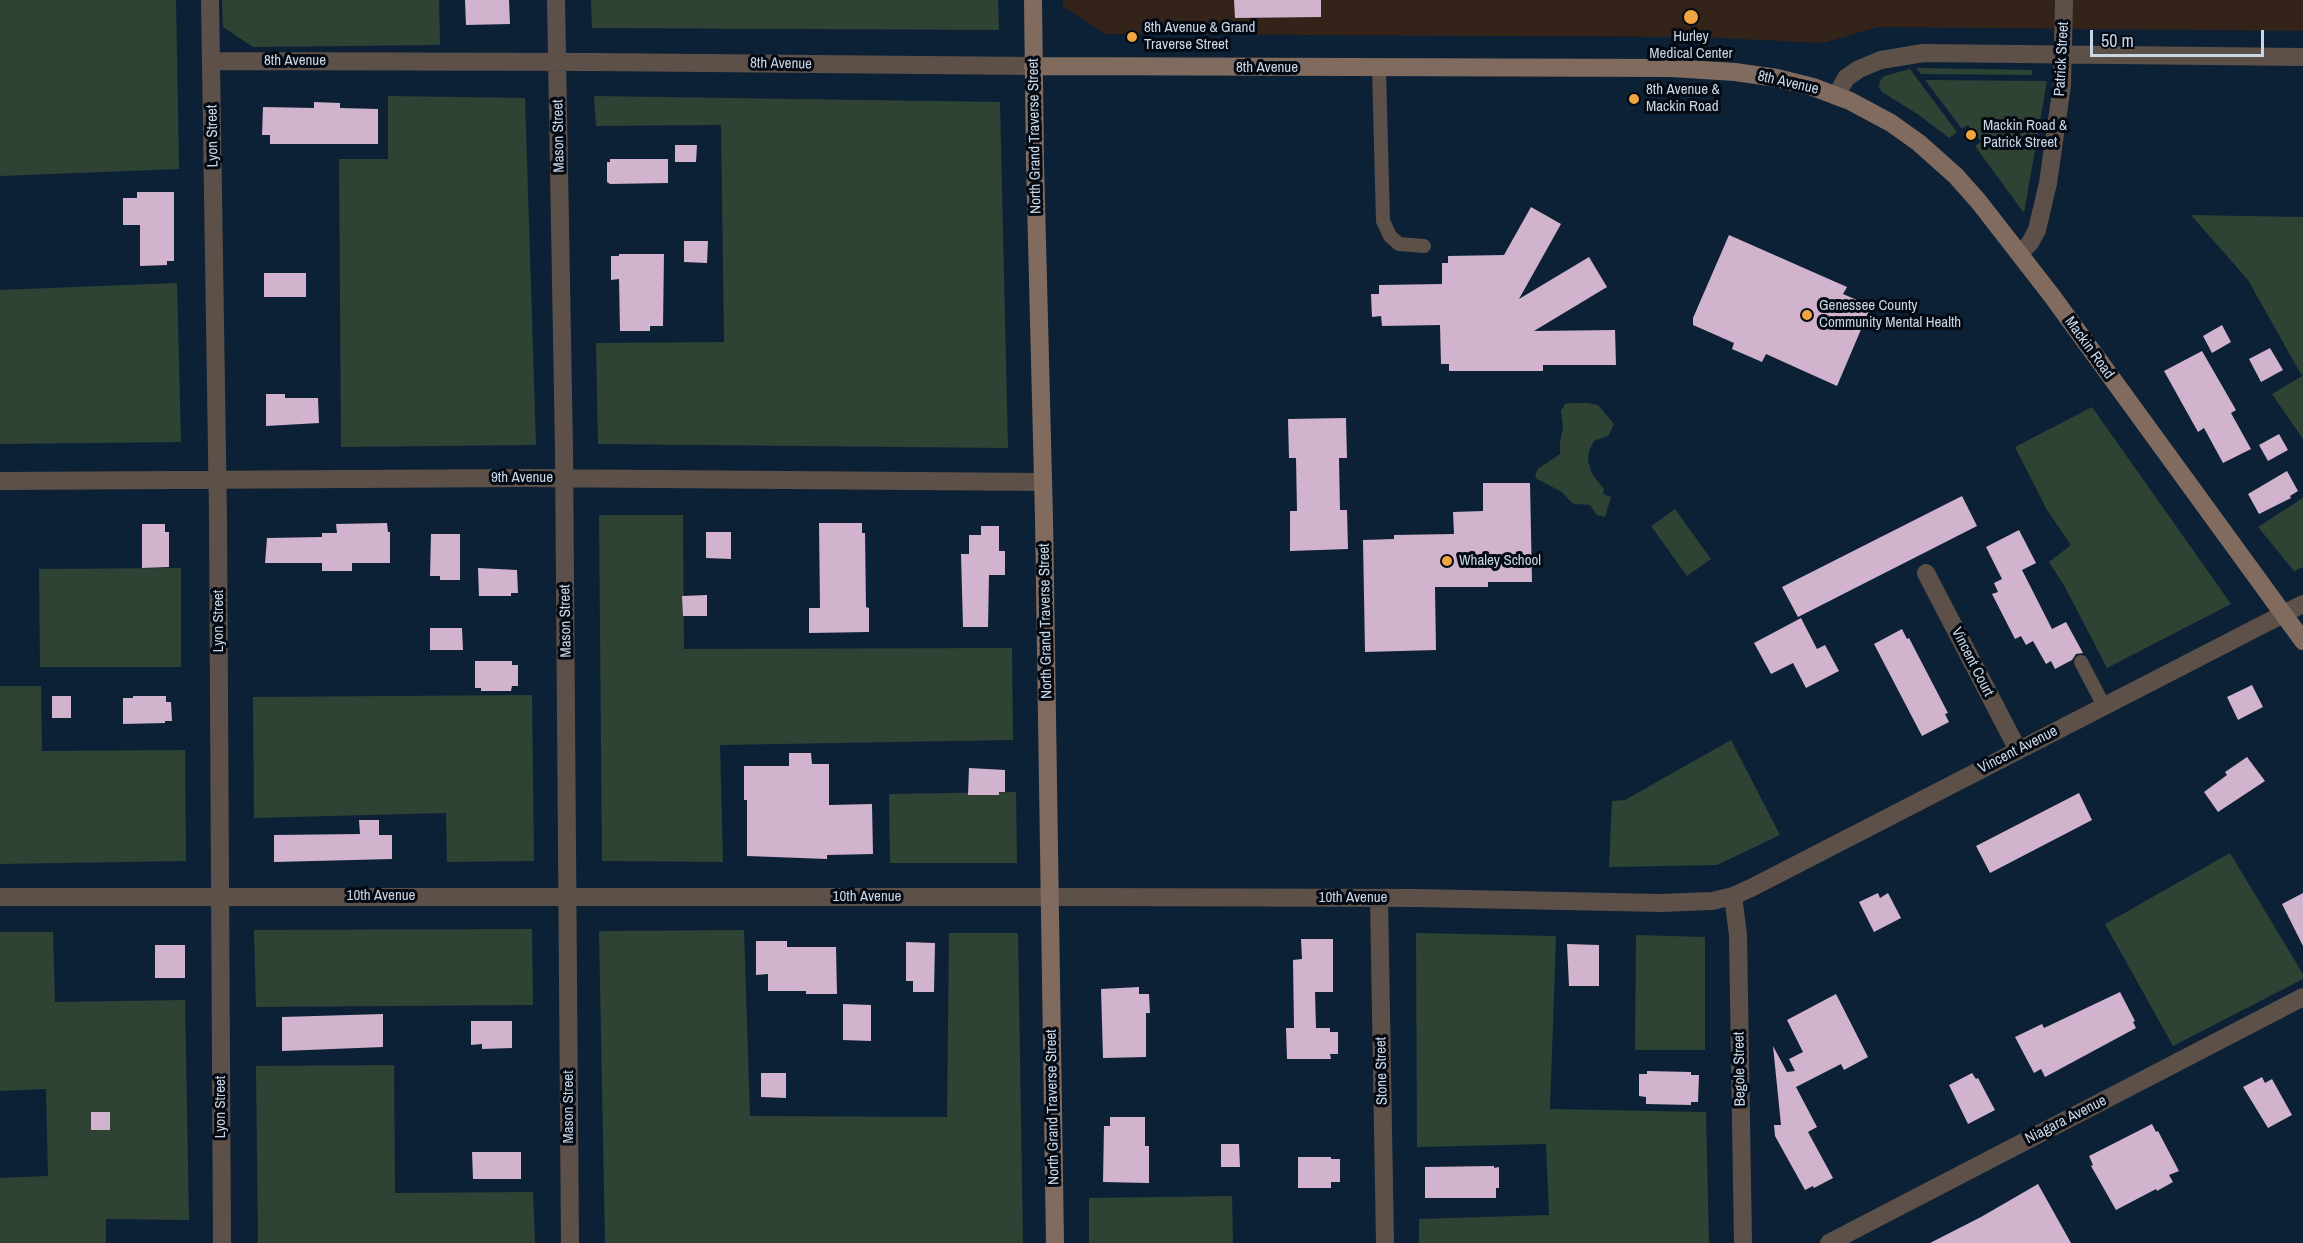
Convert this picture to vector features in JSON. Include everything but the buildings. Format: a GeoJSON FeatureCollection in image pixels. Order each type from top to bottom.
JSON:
{"type":"FeatureCollection","features":[{"type":"Feature","properties":{"kind":"street","name":"Lyon Street"},"geometry":{"type":"LineString","coordinates":[[210,0],[218,479],[222,1243]]}},
{"type":"Feature","properties":{"kind":"street","name":"Mason Street"},"geometry":{"type":"LineString","coordinates":[[556,0],[565,478],[570,1243]]}},
{"type":"Feature","properties":{"kind":"street","name":"North Grand Traverse Street"},"geometry":{"type":"LineString","coordinates":[[1033,0],[1055,1243]]}},
{"type":"Feature","properties":{"kind":"street","name":"Patrick Street"},"geometry":{"type":"LineString","coordinates":[[2020,253],[2034,236],[2042,214],[2062,85],[2064,0]]}},
{"type":"Feature","properties":{"kind":"street","name":"8th Avenue"},"geometry":{"type":"LineString","coordinates":[[212,61],[1379,69],[1593,67],[1710,70],[1777,78],[1836,96],[1842,83],[1851,73],[1870,64],[1897,57],[1937,53],[2303,57]]}},
{"type":"Feature","properties":{"kind":"street","name":"Mackin Road"},"geometry":{"type":"LineString","coordinates":[[1836,96],[1876,114],[1920,143],[1966,187],[2020,253],[2303,641]]}},
{"type":"Feature","properties":{"kind":"street","name":"9th Avenue"},"geometry":{"type":"LineString","coordinates":[[0,481],[565,478],[1043,482]]}},
{"type":"Feature","properties":{"kind":"street","name":"Vincent Court"},"geometry":{"type":"LineString","coordinates":[[1926,573],[2018,750]]}},
{"type":"Feature","properties":{"kind":"street","name":"Vincent Avenue"},"geometry":{"type":"LineString","coordinates":[[1733,896],[2303,604]]}},
{"type":"Feature","properties":{"kind":"street","name":"10th Avenue"},"geometry":{"type":"LineString","coordinates":[[0,897],[1379,898],[1669,903],[1706,902],[1733,896]]}},
{"type":"Feature","properties":{"kind":"street","name":"Begole Street"},"geometry":{"type":"LineString","coordinates":[[1733,896],[1738,936],[1743,1243]]}},
{"type":"Feature","properties":{"kind":"street","name":"Stone Street"},"geometry":{"type":"LineString","coordinates":[[1379,898],[1385,1243]]}},
{"type":"Feature","properties":{"kind":"street","name":"Niagara Avenue"},"geometry":{"type":"LineString","coordinates":[[1829,1243],[2303,997]]}},
{"type":"Feature","properties":{"kind":"lane"},"geometry":{"type":"LineString","coordinates":[[1379,69],[1383,221],[1390,236],[1399,244],[1424,246]]}},
{"type":"Feature","properties":{"kind":"lane"},"geometry":{"type":"LineString","coordinates":[[2081,662],[2104,706]]}},
{"type":"Feature","properties":{"kind":"shaded area","name":"Hurley Medical Center"},"geometry":{"type":"Polygon","coordinates":[[[1063,0],[2303,0],[2303,31],[1878,27],[1823,43],[1698,37],[1105,34],[1063,6],[1063,0]]]}},
{"type":"Feature","properties":{"kind":"green space"},"geometry":{"type":"Polygon","coordinates":[[[0,0],[176,0],[179,169],[0,176],[0,0]]]}},
{"type":"Feature","properties":{"kind":"green space"},"geometry":{"type":"Polygon","coordinates":[[[222,0],[439,0],[440,45],[253,47],[223,27],[222,0]]]}},
{"type":"Feature","properties":{"kind":"green space"},"geometry":{"type":"Polygon","coordinates":[[[591,0],[998,0],[999,30],[592,28],[591,0]]]}},
{"type":"Feature","properties":{"kind":"green space"},"geometry":{"type":"Polygon","coordinates":[[[1916,68],[2032,70],[2032,75],[1921,74],[1916,68]]]}},
{"type":"Feature","properties":{"kind":"green space"},"geometry":{"type":"Polygon","coordinates":[[[1910,69],[1957,132],[1949,138],[1919,115],[1882,92],[1879,87],[1884,76],[1910,69]]]}},
{"type":"Feature","properties":{"kind":"green space"},"geometry":{"type":"Polygon","coordinates":[[[1925,80],[2047,81],[2024,213],[1975,146],[1981,142],[1968,125],[1962,129],[1925,80]]]}},
{"type":"Feature","properties":{"kind":"green space"},"geometry":{"type":"Polygon","coordinates":[[[388,96],[525,98],[536,445],[341,447],[339,159],[388,159],[388,96]]]}},
{"type":"Feature","properties":{"kind":"green space"},"geometry":{"type":"Polygon","coordinates":[[[594,96],[1000,102],[1008,448],[598,444],[596,343],[724,342],[721,125],[596,126],[594,96]]]}},
{"type":"Feature","properties":{"kind":"green space"},"geometry":{"type":"Polygon","coordinates":[[[2191,215],[2303,217],[2303,439],[2272,394],[2302,376],[2248,280],[2191,215]]]}},
{"type":"Feature","properties":{"kind":"green space"},"geometry":{"type":"Polygon","coordinates":[[[177,283],[181,442],[0,444],[0,290],[177,283]]]}},
{"type":"Feature","properties":{"kind":"green space"},"geometry":{"type":"Polygon","coordinates":[[[1565,404],[1598,405],[1614,424],[1608,436],[1594,441],[1588,460],[1592,474],[1604,489],[1603,494],[1611,497],[1605,517],[1597,515],[1590,505],[1575,504],[1570,501],[1562,492],[1537,479],[1535,475],[1538,469],[1560,454],[1563,428],[1561,411],[1565,404]]]}},
{"type":"Feature","properties":{"kind":"green space"},"geometry":{"type":"Polygon","coordinates":[[[2092,407],[2231,604],[2107,668],[2065,587],[2049,562],[2071,545],[2047,510],[2015,447],[2092,407]]]}},
{"type":"Feature","properties":{"kind":"green space"},"geometry":{"type":"Polygon","coordinates":[[[2303,498],[2303,567],[2294,571],[2258,527],[2303,498]]]}},
{"type":"Feature","properties":{"kind":"green space"},"geometry":{"type":"Polygon","coordinates":[[[1675,509],[1711,559],[1687,576],[1651,526],[1675,509]]]}},
{"type":"Feature","properties":{"kind":"green space"},"geometry":{"type":"Polygon","coordinates":[[[599,515],[683,515],[684,649],[1012,648],[1013,740],[720,745],[723,862],[602,861],[599,515]]]}},
{"type":"Feature","properties":{"kind":"green space"},"geometry":{"type":"Polygon","coordinates":[[[181,568],[181,667],[40,667],[39,569],[181,568]]]}},
{"type":"Feature","properties":{"kind":"green space"},"geometry":{"type":"Polygon","coordinates":[[[0,686],[41,686],[42,751],[185,750],[186,861],[0,864],[0,686]]]}},
{"type":"Feature","properties":{"kind":"green space"},"geometry":{"type":"Polygon","coordinates":[[[532,695],[534,861],[447,862],[446,813],[254,818],[253,697],[532,695]]]}},
{"type":"Feature","properties":{"kind":"green space"},"geometry":{"type":"Polygon","coordinates":[[[1731,740],[1780,835],[1717,865],[1609,867],[1612,801],[1625,800],[1731,740]]]}},
{"type":"Feature","properties":{"kind":"green space"},"geometry":{"type":"Polygon","coordinates":[[[1016,792],[1017,863],[890,863],[889,794],[1016,792]]]}},
{"type":"Feature","properties":{"kind":"green space"},"geometry":{"type":"Polygon","coordinates":[[[2230,853],[2303,974],[2303,979],[2173,1046],[2105,924],[2230,853]]]}},
{"type":"Feature","properties":{"kind":"green space"},"geometry":{"type":"Polygon","coordinates":[[[532,929],[533,1005],[256,1007],[254,930],[532,929]]]}},
{"type":"Feature","properties":{"kind":"green space"},"geometry":{"type":"Polygon","coordinates":[[[744,930],[750,1116],[947,1117],[949,933],[1018,933],[1023,1243],[605,1243],[599,931],[744,930]]]}},
{"type":"Feature","properties":{"kind":"green space"},"geometry":{"type":"Polygon","coordinates":[[[0,932],[53,932],[55,1002],[185,1000],[189,1220],[106,1219],[106,1243],[0,1243],[0,1178],[48,1176],[46,1089],[0,1091],[0,932]]]}},
{"type":"Feature","properties":{"kind":"green space"},"geometry":{"type":"Polygon","coordinates":[[[1416,933],[1556,936],[1550,1109],[1706,1112],[1709,1243],[1419,1243],[1419,1219],[1549,1215],[1546,1144],[1417,1147],[1416,933]]]}},
{"type":"Feature","properties":{"kind":"green space"},"geometry":{"type":"Polygon","coordinates":[[[1636,935],[1705,937],[1705,1050],[1635,1050],[1636,935]]]}},
{"type":"Feature","properties":{"kind":"green space"},"geometry":{"type":"Polygon","coordinates":[[[394,1065],[395,1193],[533,1192],[535,1243],[258,1243],[256,1066],[394,1065]]]}},
{"type":"Feature","properties":{"kind":"green space"},"geometry":{"type":"Polygon","coordinates":[[[1232,1196],[1233,1243],[1089,1243],[1089,1198],[1232,1196]]]}},
{"type":"Feature","properties":{"kind":"place","name":"Hurley Medical Center"},"geometry":{"type":"Point","coordinates":[1691,17]}},
{"type":"Feature","properties":{"kind":"place","name":"8th Avenue & Grand Traverse Street"},"geometry":{"type":"Point","coordinates":[1132,37]}},
{"type":"Feature","properties":{"kind":"place","name":"8th Avenue & Mackin Road"},"geometry":{"type":"Point","coordinates":[1634,99]}},
{"type":"Feature","properties":{"kind":"place","name":"Mackin Road & Patrick Street"},"geometry":{"type":"Point","coordinates":[1971,135]}},
{"type":"Feature","properties":{"kind":"place","name":"Genessee County Community Mental Health"},"geometry":{"type":"Point","coordinates":[1807,315]}},
{"type":"Feature","properties":{"kind":"place","name":"Whaley School"},"geometry":{"type":"Point","coordinates":[1447,561]}}]}
